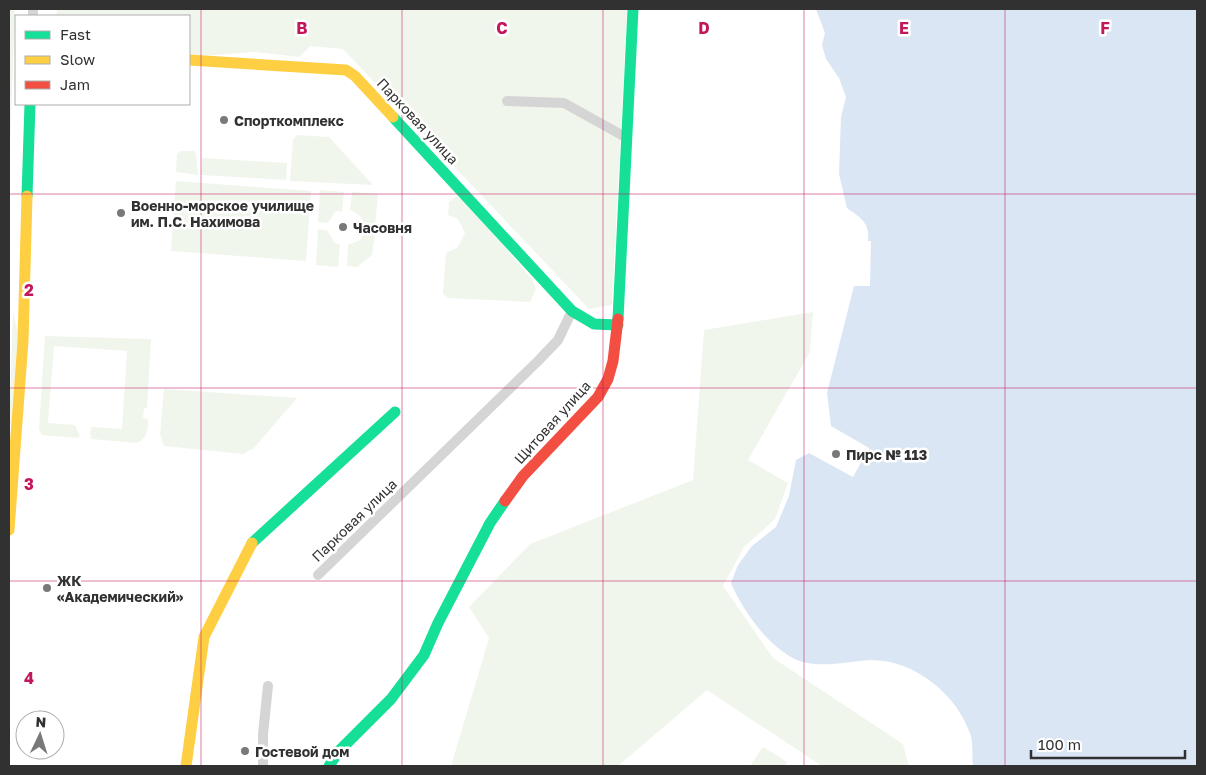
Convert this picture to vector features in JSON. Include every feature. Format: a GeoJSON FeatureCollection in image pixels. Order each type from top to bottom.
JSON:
{"type":"FeatureCollection","features":[{"type":"Feature","properties":{"kind":"street","name":"Щитовая улица"},"geometry":{"type":"LineString","coordinates":[[329,766],[339,751],[390,700],[424,655],[438,623],[490,523],[523,476],[598,397],[608,379],[613,361],[618,325],[633,9]]}},
{"type":"Feature","properties":{"kind":"street","name":"Парковая улица"},"geometry":{"type":"LineString","coordinates":[[190,60],[346,70],[356,76],[572,311],[594,324],[618,325]]}},
{"type":"Feature","properties":{"kind":"street"},"geometry":{"type":"LineString","coordinates":[[507,101],[564,102],[627,138]]}},
{"type":"Feature","properties":{"kind":"street"},"geometry":{"type":"LineString","coordinates":[[9,530],[23,341],[30,105]]}},
{"type":"Feature","properties":{"kind":"street","name":"Парковая улица"},"geometry":{"type":"LineString","coordinates":[[318,575],[539,360],[558,340],[572,311]]}},
{"type":"Feature","properties":{"kind":"street"},"geometry":{"type":"LineString","coordinates":[[186,766],[204,637],[250,544],[395,412]]}},
{"type":"Feature","properties":{"kind":"street"},"geometry":{"type":"LineString","coordinates":[[263,766],[263,734],[268,686]]}},
{"type":"Feature","properties":{"kind":"shaded area"},"geometry":{"type":"Polygon","coordinates":[[[9,9],[15,9],[9,176],[9,9]]]}},
{"type":"Feature","properties":{"kind":"shaded area"},"geometry":{"type":"Polygon","coordinates":[[[57,9],[627,9],[612,305],[589,309],[343,49],[310,46],[300,57],[255,52],[190,57],[190,15],[56,15],[57,9]]]}},
{"type":"Feature","properties":{"kind":"shaded area"},"geometry":{"type":"Polygon","coordinates":[[[298,135],[329,137],[373,185],[290,181],[293,139],[298,135]]]}},
{"type":"Feature","properties":{"kind":"shaded area"},"geometry":{"type":"Polygon","coordinates":[[[181,151],[194,151],[198,175],[176,172],[177,154],[181,151]]]}},
{"type":"Feature","properties":{"kind":"shaded area"},"geometry":{"type":"Polygon","coordinates":[[[202,158],[287,163],[286,180],[201,175],[202,158]]]}},
{"type":"Feature","properties":{"kind":"shaded area"},"geometry":{"type":"Polygon","coordinates":[[[176,181],[311,191],[306,261],[171,251],[176,181]]]}},
{"type":"Feature","properties":{"kind":"shaded area"},"geometry":{"type":"Polygon","coordinates":[[[320,190],[344,192],[342,212],[336,211],[328,223],[318,222],[320,190]]]}},
{"type":"Feature","properties":{"kind":"shaded area"},"geometry":{"type":"Polygon","coordinates":[[[352,192],[378,194],[375,226],[364,225],[360,216],[350,210],[352,192]]]}},
{"type":"Feature","properties":{"kind":"shaded area"},"geometry":{"type":"Polygon","coordinates":[[[456,197],[464,200],[532,279],[536,289],[530,302],[448,298],[443,294],[446,253],[458,247],[465,233],[458,219],[448,215],[449,202],[456,197]]]}},
{"type":"Feature","properties":{"kind":"shaded area"},"geometry":{"type":"Polygon","coordinates":[[[318,229],[327,230],[334,242],[340,245],[338,267],[316,265],[318,229]]]}},
{"type":"Feature","properties":{"kind":"shaded area"},"geometry":{"type":"Polygon","coordinates":[[[365,233],[375,234],[372,255],[357,267],[347,266],[348,245],[360,240],[365,233]]]}},
{"type":"Feature","properties":{"kind":"shaded area"},"geometry":{"type":"Polygon","coordinates":[[[13,312],[18,332],[11,424],[9,424],[13,312]]]}},
{"type":"Feature","properties":{"kind":"shaded area"},"geometry":{"type":"Polygon","coordinates":[[[813,312],[810,352],[748,460],[788,483],[775,519],[744,547],[723,586],[773,658],[903,744],[909,766],[822,766],[707,690],[618,766],[451,766],[489,638],[469,607],[530,544],[693,480],[704,330],[813,312]]]}},
{"type":"Feature","properties":{"kind":"shaded area"},"geometry":{"type":"Polygon","coordinates":[[[45,336],[151,339],[147,408],[144,408],[143,418],[148,419],[148,426],[147,433],[141,441],[137,443],[91,439],[90,432],[92,427],[122,429],[127,351],[54,346],[48,423],[75,425],[80,436],[78,438],[42,435],[39,429],[45,336]]]}},
{"type":"Feature","properties":{"kind":"shaded area"},"geometry":{"type":"Polygon","coordinates":[[[164,389],[297,398],[254,448],[243,454],[164,446],[160,434],[164,389]]]}},
{"type":"Feature","properties":{"kind":"shaded area"},"geometry":{"type":"Polygon","coordinates":[[[763,747],[787,762],[785,766],[750,766],[763,747]]]}},
{"type":"Feature","properties":{"kind":"water"},"geometry":{"type":"Polygon","coordinates":[[[816,9],[1197,9],[1197,766],[973,766],[971,736],[965,721],[956,707],[933,683],[919,673],[887,662],[871,660],[815,664],[795,659],[783,652],[761,632],[736,595],[731,583],[738,565],[752,546],[776,527],[789,496],[796,460],[809,453],[853,477],[869,448],[831,426],[827,393],[854,286],[870,286],[871,241],[868,241],[868,230],[864,222],[847,208],[839,174],[841,117],[846,97],[839,78],[826,59],[822,45],[825,33],[816,9]]]}},
{"type":"Feature","properties":{"kind":"traffic: fast"},"geometry":{"type":"LineString","coordinates":[[618,319],[633,9]]}},
{"type":"Feature","properties":{"kind":"traffic: fast"},"geometry":{"type":"LineString","coordinates":[[27,196],[30,105]]}},
{"type":"Feature","properties":{"kind":"traffic: fast"},"geometry":{"type":"LineString","coordinates":[[393,117],[572,311],[594,324],[618,325]]}},
{"type":"Feature","properties":{"kind":"traffic: fast"},"geometry":{"type":"LineString","coordinates":[[252,543],[395,412]]}},
{"type":"Feature","properties":{"kind":"traffic: fast"},"geometry":{"type":"LineString","coordinates":[[329,766],[339,751],[391,699],[424,655],[438,623],[490,523],[505,501]]}},
{"type":"Feature","properties":{"kind":"traffic: slow"},"geometry":{"type":"LineString","coordinates":[[190,60],[346,70],[355,76],[393,117]]}},
{"type":"Feature","properties":{"kind":"traffic: slow"},"geometry":{"type":"LineString","coordinates":[[9,530],[23,341],[27,196]]}},
{"type":"Feature","properties":{"kind":"traffic: slow"},"geometry":{"type":"LineString","coordinates":[[186,766],[204,637],[252,543]]}},
{"type":"Feature","properties":{"kind":"traffic: jam"},"geometry":{"type":"LineString","coordinates":[[505,501],[523,476],[598,397],[608,379],[613,361],[618,319]]}},
{"type":"Feature","properties":{"kind":"place","name":"Спорткомплекс"},"geometry":{"type":"Point","coordinates":[224,120]}},
{"type":"Feature","properties":{"kind":"place","name":"Военно-морское училище им. П.С. Нахимова"},"geometry":{"type":"Point","coordinates":[121,213]}},
{"type":"Feature","properties":{"kind":"place","name":"Часовня"},"geometry":{"type":"Point","coordinates":[343,227]}},
{"type":"Feature","properties":{"kind":"place","name":"Пирс № 113"},"geometry":{"type":"Point","coordinates":[836,454]}},
{"type":"Feature","properties":{"kind":"place","name":"ЖК «Академический»"},"geometry":{"type":"Point","coordinates":[47,588]}},
{"type":"Feature","properties":{"kind":"place","name":"Гостевой дом"},"geometry":{"type":"Point","coordinates":[245,751]}}]}
